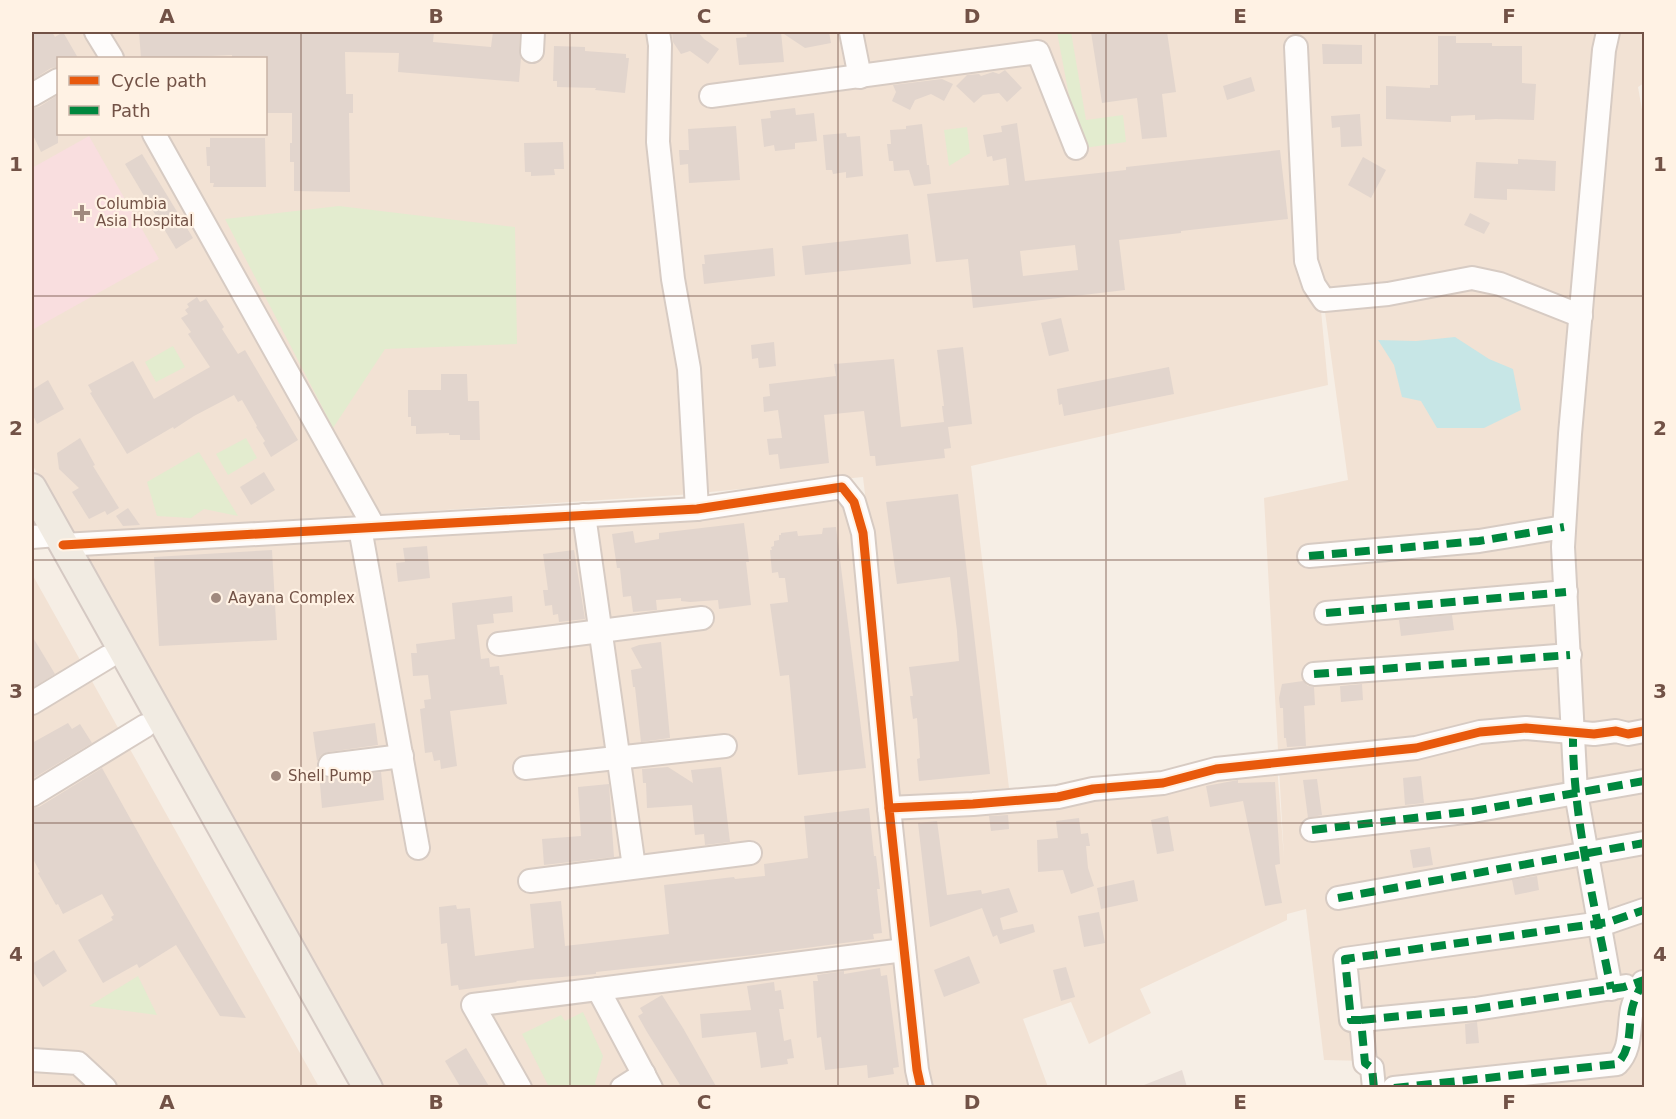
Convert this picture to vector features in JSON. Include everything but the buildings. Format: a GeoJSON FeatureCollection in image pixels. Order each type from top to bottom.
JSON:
{"type":"FeatureCollection","features":[{"type":"Feature","properties":{"kind":"main road"},"geometry":{"type":"LineString","coordinates":[[32,488],[45,535],[108,657],[347,1088]]}},
{"type":"Feature","properties":{"kind":"main road"},"geometry":{"type":"LineString","coordinates":[[45,535],[368,1088]]}},
{"type":"Feature","properties":{"kind":"street"},"geometry":{"type":"LineString","coordinates":[[96,32],[106,56]]}},
{"type":"Feature","properties":{"kind":"street"},"geometry":{"type":"LineString","coordinates":[[658,32],[660,45],[658,142],[673,279],[689,369],[697,509]]}},
{"type":"Feature","properties":{"kind":"street"},"geometry":{"type":"LineString","coordinates":[[851,32],[860,77]]}},
{"type":"Feature","properties":{"kind":"street"},"geometry":{"type":"LineString","coordinates":[[1608,32],[1604,50],[1570,434],[1563,547],[1576,793],[1611,989]]}},
{"type":"Feature","properties":{"kind":"street"},"geometry":{"type":"LineString","coordinates":[[1296,47],[1306,261],[1314,285],[1324,300],[1388,294],[1472,278],[1500,284],[1581,316]]}},
{"type":"Feature","properties":{"kind":"street"},"geometry":{"type":"LineString","coordinates":[[711,96],[1038,52],[1076,148]]}},
{"type":"Feature","properties":{"kind":"street"},"geometry":{"type":"LineString","coordinates":[[32,95],[57,81]]}},
{"type":"Feature","properties":{"kind":"street"},"geometry":{"type":"LineString","coordinates":[[154,135],[367,528],[418,848]]}},
{"type":"Feature","properties":{"kind":"street"},"geometry":{"type":"LineString","coordinates":[[45,535],[367,528],[697,509],[842,487],[854,502],[863,533],[889,808],[917,1070],[921,1088]]}},
{"type":"Feature","properties":{"kind":"street"},"geometry":{"type":"LineString","coordinates":[[584,515],[634,867]]}},
{"type":"Feature","properties":{"kind":"street"},"geometry":{"type":"LineString","coordinates":[[1309,556],[1479,541],[1564,527]]}},
{"type":"Feature","properties":{"kind":"street"},"geometry":{"type":"LineString","coordinates":[[1326,613],[1566,592]]}},
{"type":"Feature","properties":{"kind":"street"},"geometry":{"type":"LineString","coordinates":[[499,644],[702,618]]}},
{"type":"Feature","properties":{"kind":"street"},"geometry":{"type":"LineString","coordinates":[[1314,674],[1569,655]]}},
{"type":"Feature","properties":{"kind":"street"},"geometry":{"type":"LineString","coordinates":[[32,703],[108,657]]}},
{"type":"Feature","properties":{"kind":"street"},"geometry":{"type":"LineString","coordinates":[[32,795],[145,726]]}},
{"type":"Feature","properties":{"kind":"street"},"geometry":{"type":"LineString","coordinates":[[889,808],[1058,797],[1093,789],[1163,783],[1216,769],[1416,748],[1480,732],[1527,728],[1594,734],[1616,731],[1628,734],[1644,731]]}},
{"type":"Feature","properties":{"kind":"street"},"geometry":{"type":"LineString","coordinates":[[525,768],[725,746]]}},
{"type":"Feature","properties":{"kind":"street"},"geometry":{"type":"LineString","coordinates":[[330,765],[402,756]]}},
{"type":"Feature","properties":{"kind":"street"},"geometry":{"type":"LineString","coordinates":[[1312,830],[1473,811],[1644,781]]}},
{"type":"Feature","properties":{"kind":"street"},"geometry":{"type":"LineString","coordinates":[[1338,898],[1644,843]]}},
{"type":"Feature","properties":{"kind":"street"},"geometry":{"type":"LineString","coordinates":[[530,881],[750,853]]}},
{"type":"Feature","properties":{"kind":"street"},"geometry":{"type":"LineString","coordinates":[[1644,910],[1609,922],[1345,958],[1351,1020],[1475,1009],[1611,989],[1644,981]]}},
{"type":"Feature","properties":{"kind":"street"},"geometry":{"type":"LineString","coordinates":[[520,1088],[473,1005],[904,950]]}},
{"type":"Feature","properties":{"kind":"street"},"geometry":{"type":"LineString","coordinates":[[1394,1088],[1617,1064],[1624,1056],[1630,1035],[1632,1009],[1644,981]]}},
{"type":"Feature","properties":{"kind":"street"},"geometry":{"type":"LineString","coordinates":[[598,989],[647,1081],[622,1088]]}},
{"type":"Feature","properties":{"kind":"street"},"geometry":{"type":"LineString","coordinates":[[1361,1020],[1365,1063],[1372,1068],[1374,1088]]}},
{"type":"Feature","properties":{"kind":"street"},"geometry":{"type":"LineString","coordinates":[[32,1060],[78,1063],[105,1088]]}},
{"type":"Feature","properties":{"kind":"shaded area"},"geometry":{"type":"Polygon","coordinates":[[[32,32],[1604,32],[1579,311],[1500,280],[1320,300],[1328,385],[971,466],[1009,788],[900,796],[863,477],[679,495],[71,534],[32,464],[32,32]]]}},
{"type":"Feature","properties":{"kind":"shaded area"},"geometry":{"type":"Polygon","coordinates":[[[1616,32],[1644,32],[1644,83],[1638,87],[1644,121],[1644,727],[1575,728],[1568,546],[1616,32]]]}},
{"type":"Feature","properties":{"kind":"shaded area","name":"Columbia Asia Hospital"},"geometry":{"type":"Polygon","coordinates":[[[89,136],[159,259],[32,330],[32,168],[89,136]]]}},
{"type":"Feature","properties":{"kind":"shaded area"},"geometry":{"type":"Polygon","coordinates":[[[1470,288],[1573,320],[1572,732],[1644,733],[1644,1087],[1376,1087],[1366,1061],[1324,1060],[1306,909],[1287,914],[1287,920],[1140,989],[1151,1013],[1089,1044],[1071,1002],[1023,1019],[1048,1087],[927,1087],[893,811],[1277,765],[1284,858],[1264,498],[1348,480],[1325,312],[1390,304],[1470,288]]]}},
{"type":"Feature","properties":{"kind":"shaded area"},"geometry":{"type":"Polygon","coordinates":[[[840,493],[858,536],[914,1087],[369,1087],[79,552],[840,493]]]}},
{"type":"Feature","properties":{"kind":"shaded area"},"geometry":{"type":"Polygon","coordinates":[[[32,574],[319,1087],[32,1087],[32,574]]]}},
{"type":"Feature","properties":{"kind":"shaded area"},"geometry":{"type":"Polygon","coordinates":[[[1182,1070],[1187,1087],[1139,1087],[1182,1070]]]}},
{"type":"Feature","properties":{"kind":"green space"},"geometry":{"type":"Polygon","coordinates":[[[1057,32],[1071,32],[1086,120],[1123,115],[1126,142],[1084,148],[1076,133],[1057,32]]]}},
{"type":"Feature","properties":{"kind":"green space"},"geometry":{"type":"Polygon","coordinates":[[[967,127],[970,153],[949,166],[944,130],[967,127]]]}},
{"type":"Feature","properties":{"kind":"green space"},"geometry":{"type":"Polygon","coordinates":[[[339,206],[515,227],[517,344],[385,349],[333,428],[225,219],[339,206]]]}},
{"type":"Feature","properties":{"kind":"green space"},"geometry":{"type":"Polygon","coordinates":[[[173,346],[185,367],[156,382],[145,362],[173,346]]]}},
{"type":"Feature","properties":{"kind":"green space"},"geometry":{"type":"Polygon","coordinates":[[[246,438],[257,458],[228,475],[216,454],[246,438]]]}},
{"type":"Feature","properties":{"kind":"green space"},"geometry":{"type":"Polygon","coordinates":[[[199,452],[238,516],[204,509],[191,518],[157,516],[147,482],[199,452]]]}},
{"type":"Feature","properties":{"kind":"green space"},"geometry":{"type":"Polygon","coordinates":[[[138,976],[157,1015],[89,1006],[138,976]]]}},
{"type":"Feature","properties":{"kind":"green space"},"geometry":{"type":"Polygon","coordinates":[[[583,1012],[603,1056],[595,1083],[597,1087],[549,1087],[522,1034],[561,1015],[565,1021],[583,1012]]]}},
{"type":"Feature","properties":{"kind":"water"},"geometry":{"type":"Polygon","coordinates":[[[1455,337],[1489,359],[1513,369],[1521,410],[1484,428],[1437,428],[1421,401],[1402,397],[1394,365],[1378,340],[1416,341],[1455,337]]]}},
{"type":"Feature","properties":{"kind":"marked path"},"geometry":{"type":"LineString","coordinates":[[1309,556],[1479,541],[1564,527]]}},
{"type":"Feature","properties":{"kind":"marked path"},"geometry":{"type":"LineString","coordinates":[[1326,613],[1566,592]]}},
{"type":"Feature","properties":{"kind":"marked path"},"geometry":{"type":"LineString","coordinates":[[1314,674],[1570,655]]}},
{"type":"Feature","properties":{"kind":"marked path"},"geometry":{"type":"LineString","coordinates":[[1573,732],[1580,828],[1611,989]]}},
{"type":"Feature","properties":{"kind":"marked path"},"geometry":{"type":"LineString","coordinates":[[1312,830],[1473,811],[1644,781]]}},
{"type":"Feature","properties":{"kind":"marked path"},"geometry":{"type":"LineString","coordinates":[[1338,898],[1644,843]]}},
{"type":"Feature","properties":{"kind":"marked path"},"geometry":{"type":"LineString","coordinates":[[1374,1088],[1372,1068],[1365,1063],[1361,1020],[1351,1020],[1345,959],[1609,922],[1644,910]]}},
{"type":"Feature","properties":{"kind":"marked path"},"geometry":{"type":"LineString","coordinates":[[1361,1020],[1475,1009],[1624,987],[1644,980]]}},
{"type":"Feature","properties":{"kind":"marked path"},"geometry":{"type":"LineString","coordinates":[[1394,1088],[1617,1064],[1625,1052],[1632,1009],[1643,982]]}},
{"type":"Feature","properties":{"kind":"cycle path"},"geometry":{"type":"LineString","coordinates":[[63,545],[697,509],[842,487],[854,502],[863,533],[889,808]]}},
{"type":"Feature","properties":{"kind":"cycle path"},"geometry":{"type":"LineString","coordinates":[[921,1088],[917,1070],[889,808],[1058,797],[1093,789],[1163,783],[1216,769],[1416,748],[1480,732],[1526,728],[1594,734],[1616,731],[1628,734],[1644,731]]}},
{"type":"Feature","properties":{"kind":"place","name":"Columbia Asia Hospital"},"geometry":{"type":"Point","coordinates":[82,213]}},
{"type":"Feature","properties":{"kind":"place","name":"Aayana Complex"},"geometry":{"type":"Point","coordinates":[216,598]}},
{"type":"Feature","properties":{"kind":"place","name":"Shell Pump"},"geometry":{"type":"Point","coordinates":[276,776]}}]}
